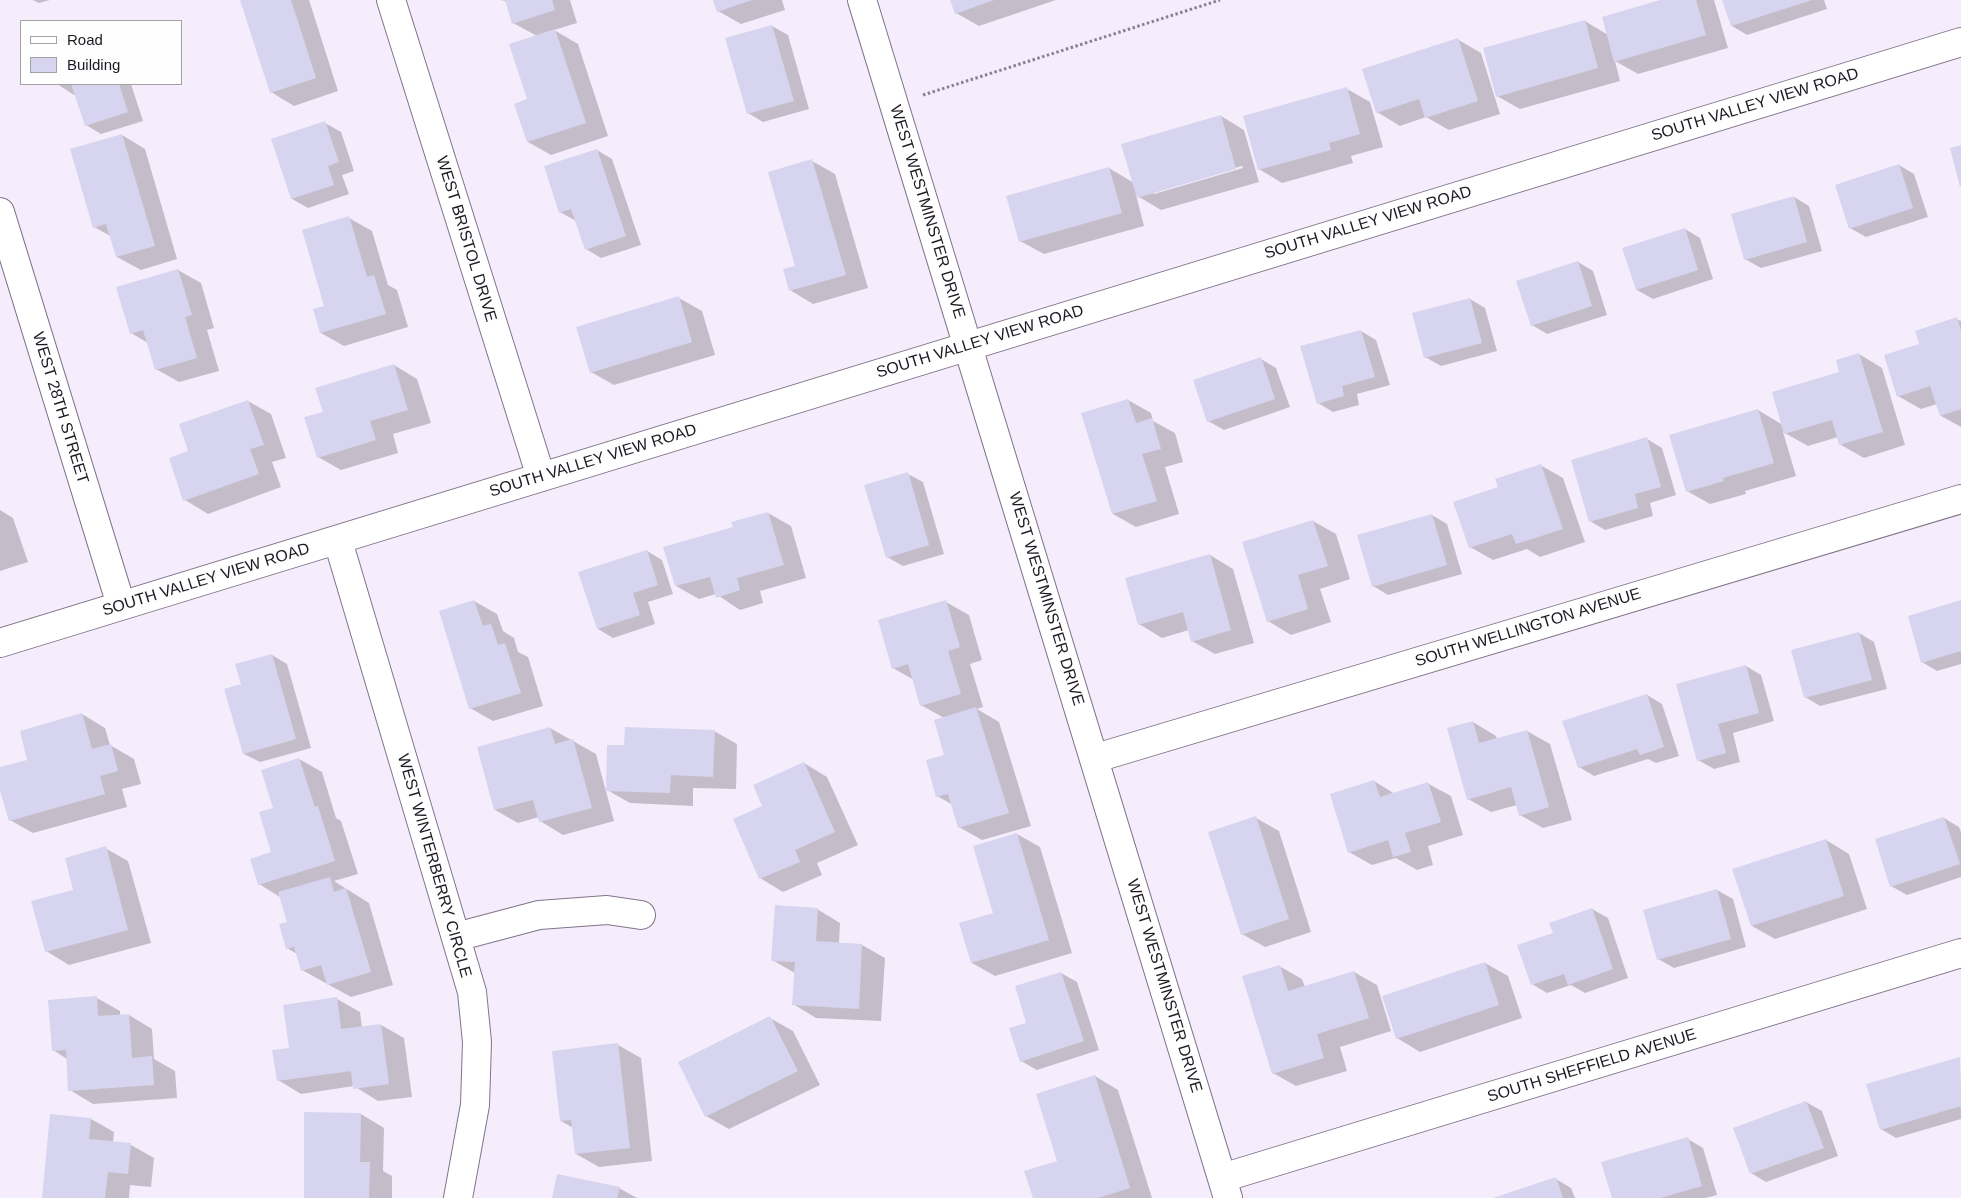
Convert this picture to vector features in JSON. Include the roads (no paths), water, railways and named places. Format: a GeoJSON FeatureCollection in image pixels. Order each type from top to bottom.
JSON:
{"type":"FeatureCollection","features":[{"type":"Feature","properties":{"kind":"street","name":"WEST BRISTOL DRIVE"},"geometry":{"type":"LineString","coordinates":[[392,0],[542,477]]}},
{"type":"Feature","properties":{"kind":"street","name":"WEST WESTMINSTER DRIVE"},"geometry":{"type":"LineString","coordinates":[[862,0],[1096,758],[1225,1188]]}},
{"type":"Feature","properties":{"kind":"street","name":"SOUTH VALLEY VIEW ROAD"},"geometry":{"type":"LineString","coordinates":[[0,643],[338,541],[1961,42]]}},
{"type":"Feature","properties":{"kind":"street","name":"WEST 28TH STREET"},"geometry":{"type":"LineString","coordinates":[[0,212],[121,605]]}},
{"type":"Feature","properties":{"kind":"street","name":"SOUTH WELLINGTON AVENUE"},"geometry":{"type":"LineString","coordinates":[[1096,758],[1961,499]]}},
{"type":"Feature","properties":{"kind":"street","name":"WEST WINTERBERRY CIRCLE"},"geometry":{"type":"LineString","coordinates":[[338,541],[472,992],[477,1042],[475,1105],[458,1198]]}},
{"type":"Feature","properties":{"kind":"street"},"geometry":{"type":"LineString","coordinates":[[456,937],[540,915],[591,910],[641,915]]}},
{"type":"Feature","properties":{"kind":"street","name":"SOUTH SHEFFIELD AVENUE"},"geometry":{"type":"LineString","coordinates":[[1225,1188],[1961,953]]}}]}
